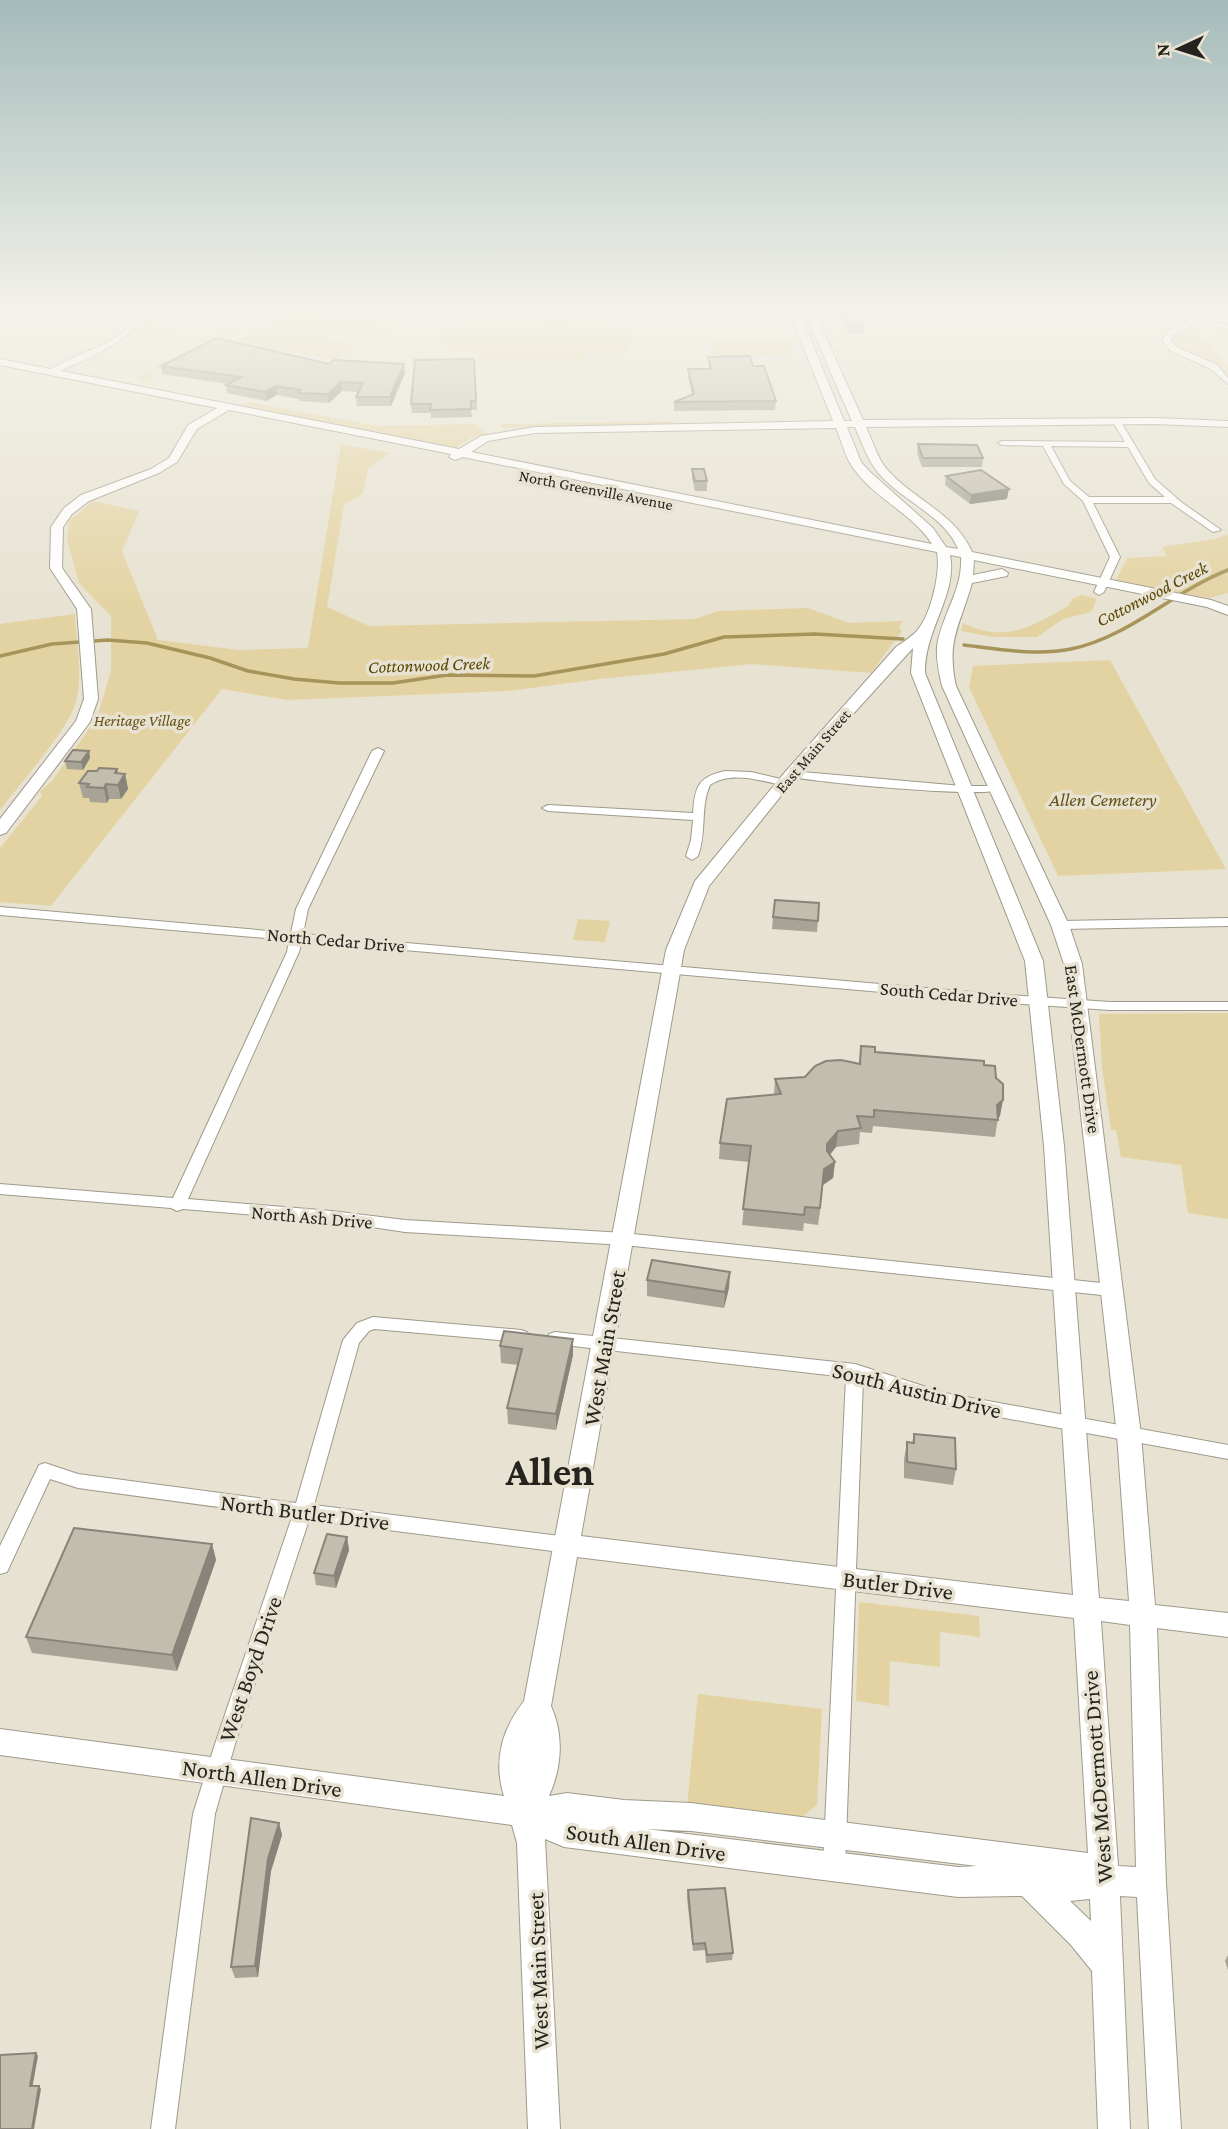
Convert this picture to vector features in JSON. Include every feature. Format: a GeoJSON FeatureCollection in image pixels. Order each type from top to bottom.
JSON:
{"type":"FeatureCollection","features":[{"type":"Feature","properties":{"kind":"main road"},"geometry":{"type":"LineString","coordinates":[[0,830],[83,722],[92,699],[84,614],[81,602],[57,568],[57,527],[68,511],[85,498],[155,471],[173,460],[192,427],[220,410]]}},
{"type":"Feature","properties":{"kind":"main road","name":"North Greenville Avenue"},"geometry":{"type":"LineString","coordinates":[[223,410],[944,555]]}},
{"type":"Feature","properties":{"kind":"main road"},"geometry":{"type":"LineString","coordinates":[[835,410],[856,463],[869,478],[930,531],[944,555],[1123,592],[1211,604],[1228,613]]}},
{"type":"Feature","properties":{"kind":"main road"},"geometry":{"type":"LineString","coordinates":[[854,410],[875,460],[887,476],[946,524],[966,559],[965,581],[1002,573]]}},
{"type":"Feature","properties":{"kind":"main road"},"geometry":{"type":"LineString","coordinates":[[454,457],[485,438],[516,432],[840,424],[1228,424]]}},
{"type":"Feature","properties":{"kind":"main road","name":"North Greenville Avenue"},"geometry":{"type":"LineString","coordinates":[[454,457],[898,541],[944,555]]}},
{"type":"Feature","properties":{"kind":"main road"},"geometry":{"type":"LineString","coordinates":[[869,478],[887,476]]}},
{"type":"Feature","properties":{"kind":"main road"},"geometry":{"type":"LineString","coordinates":[[898,541],[922,537],[930,531]]}},
{"type":"Feature","properties":{"kind":"main road","name":"East Main Street"},"geometry":{"type":"LineString","coordinates":[[624,1239],[671,970],[684,925],[701,885],[788,779],[901,650],[924,633],[944,584],[944,555]]}},
{"type":"Feature","properties":{"kind":"main road"},"geometry":{"type":"LineString","coordinates":[[966,559],[1002,573],[1102,588]]}},
{"type":"Feature","properties":{"kind":"main road","name":"East McDermott Drive"},"geometry":{"type":"LineString","coordinates":[[965,581],[944,644],[944,663],[949,686],[1060,925],[1073,964],[1129,1435]]}},
{"type":"Feature","properties":{"kind":"main road"},"geometry":{"type":"LineString","coordinates":[[1123,592],[1196,612],[1228,613]]}},
{"type":"Feature","properties":{"kind":"main road","name":"East McDermott Drive"},"geometry":{"type":"LineString","coordinates":[[924,633],[917,657],[918,673],[962,789],[1034,961],[1040,1001],[1074,1425]]}},
{"type":"Feature","properties":{"kind":"main road","name":"West Main Street"},"geometry":{"type":"LineString","coordinates":[[544,2129],[532,1843],[524,1813],[540,1784],[545,1735],[544,1719],[537,1706],[624,1239]]}},
{"type":"Feature","properties":{"kind":"main road","name":"West McDermott Drive"},"geometry":{"type":"LineString","coordinates":[[1074,1425],[1104,1880],[1114,2129]]}},
{"type":"Feature","properties":{"kind":"main road"},"geometry":{"type":"LineString","coordinates":[[1129,1435],[1143,1614],[1151,1883],[1165,2129]]}},
{"type":"Feature","properties":{"kind":"main road","name":"Butler Drive"},"geometry":{"type":"LineString","coordinates":[[568,1545],[1228,1625]]}},
{"type":"Feature","properties":{"kind":"main road","name":"North Allen Drive"},"geometry":{"type":"LineString","coordinates":[[0,1742],[524,1813]]}},
{"type":"Feature","properties":{"kind":"main road","name":"South Allen Drive"},"geometry":{"type":"LineString","coordinates":[[524,1813],[580,1808],[624,1814],[691,1817],[1082,1865],[1104,1880]]}},
{"type":"Feature","properties":{"kind":"main road","name":"South Allen Drive"},"geometry":{"type":"LineString","coordinates":[[524,1813],[564,1833],[958,1882],[1028,1881],[1082,1887],[1104,1880],[1151,1883]]}},
{"type":"Feature","properties":{"kind":"main road"},"geometry":{"type":"LineString","coordinates":[[1028,1881],[1083,1934],[1108,1966]]}},
{"type":"Feature","properties":{"kind":"street"},"geometry":{"type":"LineString","coordinates":[[1116,422],[1152,481],[1173,500],[1216,530]]}},
{"type":"Feature","properties":{"kind":"street"},"geometry":{"type":"LineString","coordinates":[[1002,443],[1130,445]]}},
{"type":"Feature","properties":{"kind":"street"},"geometry":{"type":"LineString","coordinates":[[1046,445],[1066,482],[1087,500],[1115,557],[1102,588]]}},
{"type":"Feature","properties":{"kind":"street"},"geometry":{"type":"LineString","coordinates":[[1087,500],[1173,500]]}},
{"type":"Feature","properties":{"kind":"street"},"geometry":{"type":"LineString","coordinates":[[177,1206],[293,952],[302,909],[378,751]]}},
{"type":"Feature","properties":{"kind":"street"},"geometry":{"type":"LineString","coordinates":[[692,856],[698,839],[701,791],[710,779],[733,774],[995,789]]}},
{"type":"Feature","properties":{"kind":"street"},"geometry":{"type":"LineString","coordinates":[[548,807],[700,817]]}},
{"type":"Feature","properties":{"kind":"street","name":"North Cedar Drive"},"geometry":{"type":"LineString","coordinates":[[0,911],[671,970]]}},
{"type":"Feature","properties":{"kind":"street"},"geometry":{"type":"LineString","coordinates":[[1060,925],[1228,922]]}},
{"type":"Feature","properties":{"kind":"street","name":"South Cedar Drive"},"geometry":{"type":"LineString","coordinates":[[671,970],[1040,1001],[1228,1006]]}},
{"type":"Feature","properties":{"kind":"street","name":"North Ash Drive"},"geometry":{"type":"LineString","coordinates":[[0,1189],[177,1206],[332,1216],[405,1226],[624,1239],[1111,1290]]}},
{"type":"Feature","properties":{"kind":"street","name":"South Austin Drive"},"geometry":{"type":"LineString","coordinates":[[351,1340],[354,1333],[363,1326],[373,1324],[604,1343],[855,1371],[946,1401],[1228,1452]]}},
{"type":"Feature","properties":{"kind":"street","name":"West Boyd Drive"},"geometry":{"type":"LineString","coordinates":[[163,2129],[204,1814],[303,1511],[351,1340]]}},
{"type":"Feature","properties":{"kind":"street"},"geometry":{"type":"LineString","coordinates":[[834,1867],[855,1371]]}},
{"type":"Feature","properties":{"kind":"street","name":"North Butler Drive"},"geometry":{"type":"LineString","coordinates":[[0,1566],[45,1470],[78,1481],[568,1545]]}},
{"type":"Feature","properties":{"kind":"green space"},"geometry":{"type":"Polygon","coordinates":[[[265,410],[294,410],[377,426],[476,424],[488,434],[471,438],[454,449],[382,434],[375,430],[379,434],[265,410]]]}},
{"type":"Feature","properties":{"kind":"green space"},"geometry":{"type":"Polygon","coordinates":[[[671,421],[677,424],[501,428],[501,424],[671,421]]]}},
{"type":"Feature","properties":{"kind":"green space","name":"Heritage Village"},"geometry":{"type":"Polygon","coordinates":[[[341,444],[389,453],[368,469],[363,493],[344,505],[327,607],[369,626],[695,619],[718,611],[808,608],[849,623],[903,621],[899,627],[902,631],[871,673],[752,664],[508,691],[287,700],[222,689],[51,906],[0,902],[0,848],[42,796],[40,791],[52,781],[97,718],[111,671],[111,616],[79,583],[67,540],[69,521],[93,501],[139,511],[122,551],[158,640],[239,650],[308,648],[341,444]]]}},
{"type":"Feature","properties":{"kind":"green space"},"geometry":{"type":"Polygon","coordinates":[[[1228,534],[1228,593],[1208,598],[1116,580],[1127,558],[1167,556],[1162,547],[1214,539],[1228,534]]]}},
{"type":"Feature","properties":{"kind":"green space"},"geometry":{"type":"Polygon","coordinates":[[[1082,595],[1097,599],[1091,612],[1063,619],[1037,637],[993,637],[961,631],[963,623],[992,632],[1017,630],[1055,614],[1068,606],[1072,599],[1082,595]]]}},
{"type":"Feature","properties":{"kind":"green space"},"geometry":{"type":"Polygon","coordinates":[[[75,614],[79,683],[75,705],[52,744],[0,810],[0,624],[75,614]]]}},
{"type":"Feature","properties":{"kind":"green space","name":"Allen Cemetery"},"geometry":{"type":"Polygon","coordinates":[[[1110,660],[1226,869],[1058,876],[969,687],[973,666],[1110,660]]]}},
{"type":"Feature","properties":{"kind":"green space"},"geometry":{"type":"Polygon","coordinates":[[[578,919],[610,921],[605,942],[573,940],[578,919]]]}},
{"type":"Feature","properties":{"kind":"green space"},"geometry":{"type":"Polygon","coordinates":[[[1228,1013],[1228,1219],[1188,1213],[1181,1165],[1121,1157],[1116,1130],[1111,1130],[1102,1067],[1099,1014],[1228,1013]]]}},
{"type":"Feature","properties":{"kind":"green space"},"geometry":{"type":"Polygon","coordinates":[[[859,1602],[979,1616],[980,1637],[940,1632],[940,1667],[890,1661],[889,1706],[856,1701],[859,1602]]]}},
{"type":"Feature","properties":{"kind":"green space"},"geometry":{"type":"Polygon","coordinates":[[[698,1694],[822,1709],[817,1805],[797,1821],[687,1805],[698,1694]]]}},
{"type":"Feature","properties":{"kind":"building"},"geometry":{"type":"Polygon","coordinates":[[[918,444],[977,445],[983,458],[923,458],[918,444]]]}},
{"type":"Feature","properties":{"kind":"building"},"geometry":{"type":"Polygon","coordinates":[[[692,469],[704,469],[707,481],[695,481],[692,469]]]}},
{"type":"Feature","properties":{"kind":"building"},"geometry":{"type":"Polygon","coordinates":[[[981,470],[1009,489],[971,495],[946,476],[981,470]]]}},
{"type":"Feature","properties":{"kind":"building"},"geometry":{"type":"Polygon","coordinates":[[[73,750],[89,751],[81,762],[65,761],[73,750]]]}},
{"type":"Feature","properties":{"kind":"building"},"geometry":{"type":"Polygon","coordinates":[[[99,768],[117,769],[115,773],[125,774],[118,785],[106,784],[104,788],[87,787],[89,784],[79,783],[88,771],[97,771],[99,768]]]}},
{"type":"Feature","properties":{"kind":"building"},"geometry":{"type":"Polygon","coordinates":[[[775,900],[819,903],[818,921],[773,917],[775,900]]]}},
{"type":"Feature","properties":{"kind":"building"},"geometry":{"type":"Polygon","coordinates":[[[861,1046],[875,1047],[875,1052],[984,1061],[984,1065],[995,1066],[996,1078],[1003,1084],[1003,1100],[997,1105],[998,1120],[874,1110],[874,1117],[857,1116],[861,1128],[838,1131],[827,1144],[827,1151],[835,1162],[824,1169],[820,1208],[805,1207],[804,1215],[743,1209],[751,1146],[720,1143],[727,1099],[781,1094],[775,1079],[805,1077],[815,1066],[826,1061],[841,1060],[860,1064],[861,1046]]]}},
{"type":"Feature","properties":{"kind":"building"},"geometry":{"type":"Polygon","coordinates":[[[652,1260],[730,1272],[725,1292],[647,1280],[652,1260]]]}},
{"type":"Feature","properties":{"kind":"building"},"geometry":{"type":"Polygon","coordinates":[[[504,1331],[573,1339],[556,1414],[507,1408],[522,1349],[500,1346],[504,1331]]]}},
{"type":"Feature","properties":{"kind":"building"},"geometry":{"type":"Polygon","coordinates":[[[914,1434],[955,1438],[956,1469],[907,1462],[907,1442],[914,1443],[914,1434]]]}},
{"type":"Feature","properties":{"kind":"building"},"geometry":{"type":"Polygon","coordinates":[[[74,1528],[212,1544],[172,1655],[26,1637],[74,1528]]]}},
{"type":"Feature","properties":{"kind":"building"},"geometry":{"type":"Polygon","coordinates":[[[327,1534],[347,1537],[334,1576],[314,1573],[327,1534]]]}},
{"type":"Feature","properties":{"kind":"building"},"geometry":{"type":"Polygon","coordinates":[[[251,1818],[279,1823],[268,1859],[255,1966],[231,1967],[251,1818]]]}},
{"type":"Feature","properties":{"kind":"building"},"geometry":{"type":"Polygon","coordinates":[[[725,1888],[733,1953],[707,1955],[705,1943],[693,1944],[688,1890],[725,1888]]]}},
{"type":"Feature","properties":{"kind":"building"},"geometry":{"type":"Polygon","coordinates":[[[36,2053],[30,2086],[39,2086],[32,2129],[0,2129],[0,2055],[36,2053]]]}},
{"type":"Feature","properties":{"kind":"waterway","name":"Cottonwood Creek"},"geometry":{"type":"LineString","coordinates":[[964,645],[1044,652],[1071,649],[1112,635],[1228,570]]}},
{"type":"Feature","properties":{"kind":"waterway","name":"Cottonwood Creek"},"geometry":{"type":"LineString","coordinates":[[0,656],[52,644],[108,640],[147,643],[210,658],[248,671],[294,679],[339,683],[393,683],[447,675],[534,676],[664,654],[724,637],[815,634],[903,639]]}},
{"type":"Feature","properties":{"kind":"district","name":"Allen"},"geometry":{"type":"Point","coordinates":[550,1471]}}]}
